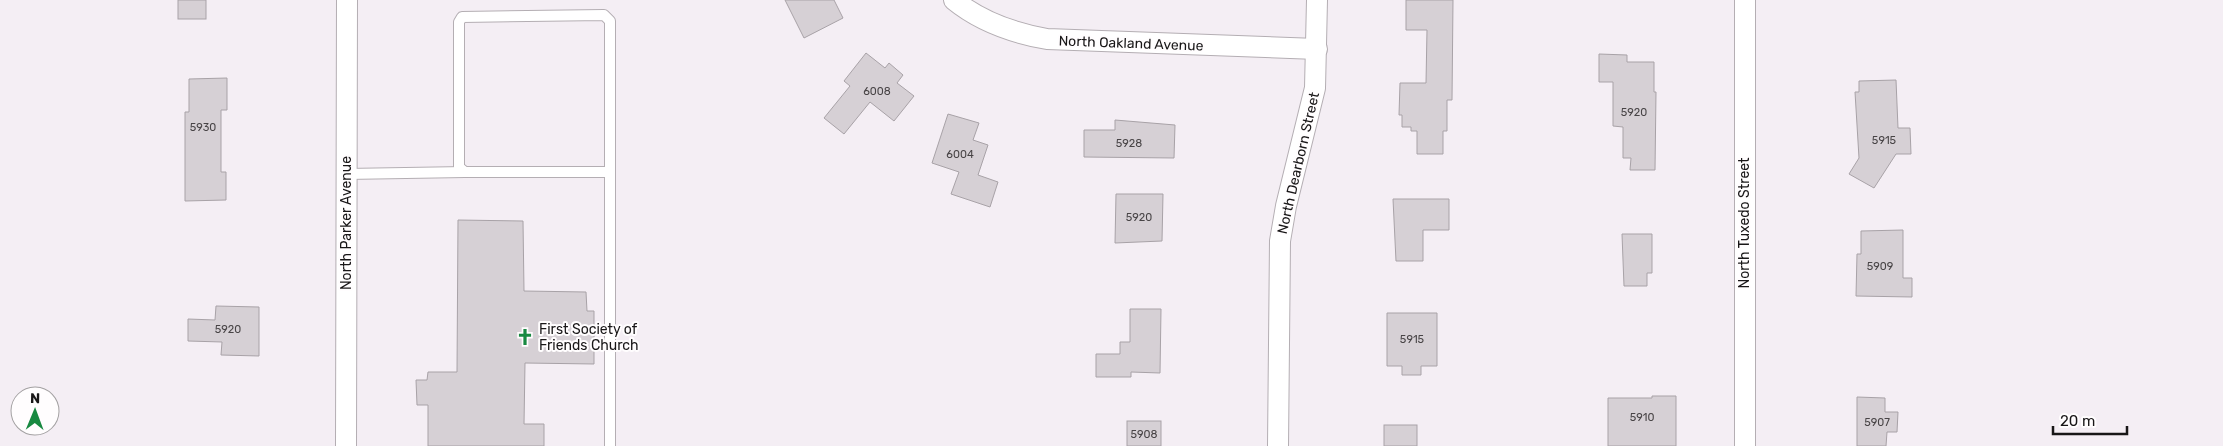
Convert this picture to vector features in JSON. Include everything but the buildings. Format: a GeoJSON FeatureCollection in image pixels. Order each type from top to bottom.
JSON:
{"type":"FeatureCollection","features":[{"type":"Feature","properties":{"kind":"street","name":"North Parker Avenue"},"geometry":{"type":"LineString","coordinates":[[346,446],[347,0]]}},
{"type":"Feature","properties":{"kind":"street","name":"North Oakland Avenue"},"geometry":{"type":"LineString","coordinates":[[954,0],[991,23],[1024,35],[1046,40],[1317,49]]}},
{"type":"Feature","properties":{"kind":"street","name":"North Dearborn Street"},"geometry":{"type":"LineString","coordinates":[[1278,446],[1280,241],[1289,191],[1312,105],[1317,49],[1317,0]]}},
{"type":"Feature","properties":{"kind":"street","name":"North Tuxedo Street"},"geometry":{"type":"LineString","coordinates":[[1745,0],[1745,446]]}},
{"type":"Feature","properties":{"kind":"lane"},"geometry":{"type":"LineString","coordinates":[[465,172],[459,166],[459,22],[462,17],[604,15],[610,21],[610,446]]}},
{"type":"Feature","properties":{"kind":"lane"},"geometry":{"type":"LineString","coordinates":[[346,174],[610,172]]}},
{"type":"Feature","properties":{"kind":"place","name":"First Society of Friends Church"},"geometry":{"type":"Point","coordinates":[525,337]}}]}
